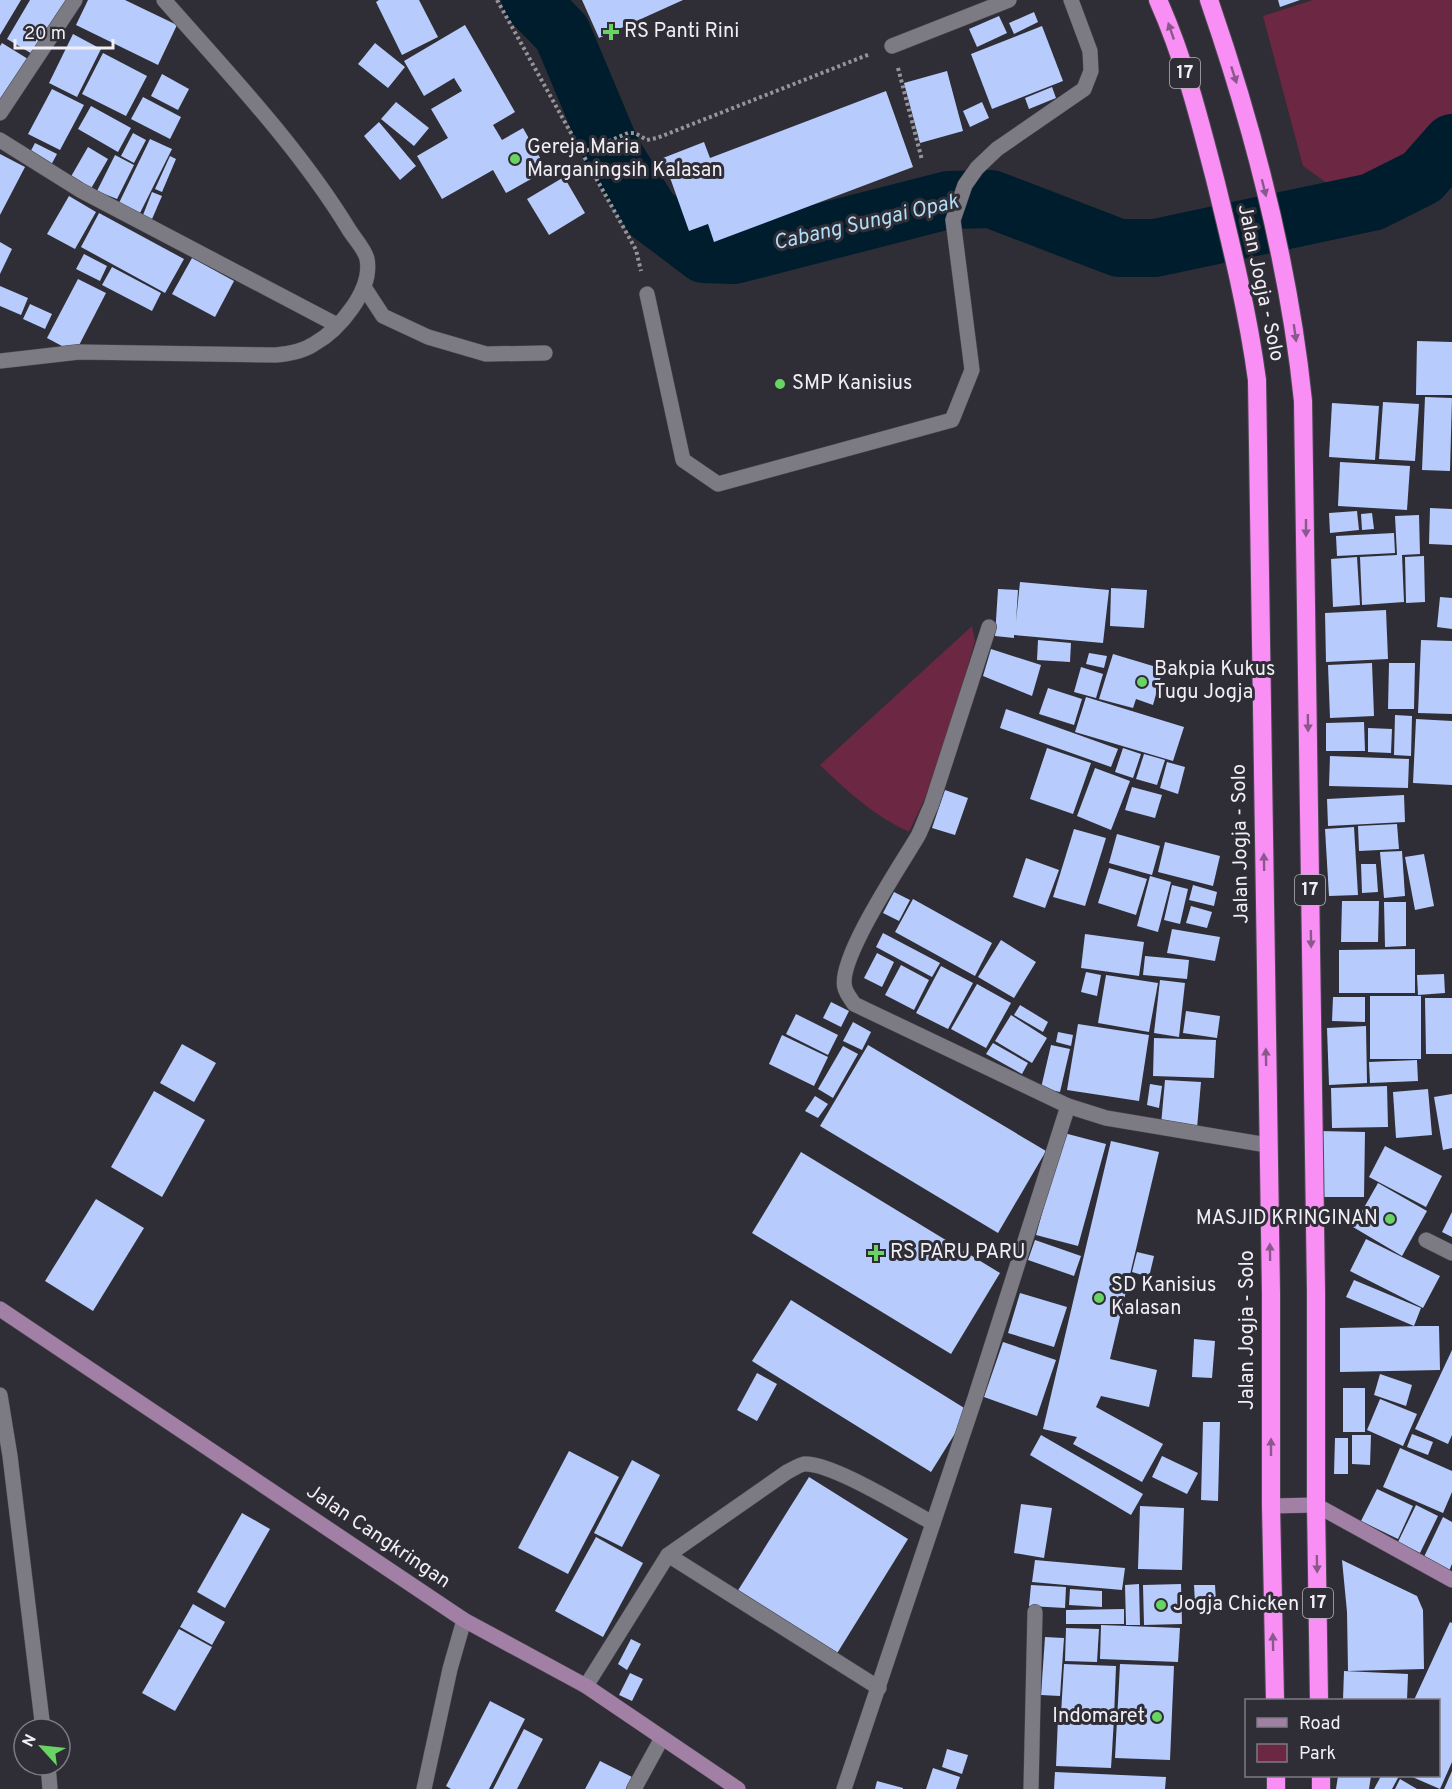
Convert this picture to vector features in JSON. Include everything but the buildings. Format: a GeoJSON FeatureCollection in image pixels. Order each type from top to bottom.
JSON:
{"type":"FeatureCollection","features":[{"type":"Feature","properties":{"kind":"highway","name":"Jalan Jogja - Solo"},"geometry":{"type":"LineString","coordinates":[[1158,0],[1181,59],[1242,286],[1254,356],[1258,408],[1267,1145],[1271,1294],[1270,1506],[1275,1699]]}},
{"type":"Feature","properties":{"kind":"highway","name":"Jalan Jogja - Solo"},"geometry":{"type":"LineString","coordinates":[[1209,0],[1251,131],[1286,276],[1296,333],[1303,401],[1316,1292],[1319,1699]]}},
{"type":"Feature","properties":{"kind":"main road","name":"Jalan Cangkringan"},"geometry":{"type":"LineString","coordinates":[[0,1309],[464,1620],[586,1686],[738,1789]]}},
{"type":"Feature","properties":{"kind":"main road"},"geometry":{"type":"LineString","coordinates":[[1270,1506],[1316,1505],[1452,1580]]}},
{"type":"Feature","properties":{"kind":"street"},"geometry":{"type":"LineString","coordinates":[[0,112],[75,0]]}},
{"type":"Feature","properties":{"kind":"street"},"geometry":{"type":"LineString","coordinates":[[0,361],[79,352],[275,356],[294,353],[315,344],[337,325],[350,312],[364,287],[367,258],[338,211],[302,161],[164,0]]}},
{"type":"Feature","properties":{"kind":"street"},"geometry":{"type":"LineString","coordinates":[[892,45],[1009,0]]}},
{"type":"Feature","properties":{"kind":"street"},"geometry":{"type":"LineString","coordinates":[[647,294],[682,460],[718,484],[952,420],[972,370],[953,220],[965,185],[977,168],[997,149],[1084,89],[1091,71],[1090,51],[1071,0]]}},
{"type":"Feature","properties":{"kind":"street"},"geometry":{"type":"LineString","coordinates":[[0,140],[80,190],[337,325]]}},
{"type":"Feature","properties":{"kind":"street"},"geometry":{"type":"LineString","coordinates":[[364,287],[384,316],[429,337],[486,354],[544,353]]}},
{"type":"Feature","properties":{"kind":"street"},"geometry":{"type":"LineString","coordinates":[[989,627],[931,806],[919,834],[883,892],[858,939],[847,966],[844,987],[854,1004],[1068,1106],[1106,1118],[1267,1145]]}},
{"type":"Feature","properties":{"kind":"street"},"geometry":{"type":"LineString","coordinates":[[844,1789],[975,1398],[1068,1106]]}},
{"type":"Feature","properties":{"kind":"street"},"geometry":{"type":"LineString","coordinates":[[1426,1240],[1452,1253]]}},
{"type":"Feature","properties":{"kind":"street"},"geometry":{"type":"LineString","coordinates":[[0,1395],[5,1455],[41,1717]]}},
{"type":"Feature","properties":{"kind":"street"},"geometry":{"type":"LineString","coordinates":[[586,1686],[596,1666],[668,1555],[787,1472],[802,1464],[815,1465],[837,1472],[933,1523]]}},
{"type":"Feature","properties":{"kind":"street"},"geometry":{"type":"LineString","coordinates":[[668,1555],[879,1689]]}},
{"type":"Feature","properties":{"kind":"street"},"geometry":{"type":"LineString","coordinates":[[1031,1789],[1035,1612]]}},
{"type":"Feature","properties":{"kind":"street"},"geometry":{"type":"LineString","coordinates":[[424,1789],[450,1669],[464,1620]]}},
{"type":"Feature","properties":{"kind":"street"},"geometry":{"type":"LineString","coordinates":[[634,1789],[662,1738]]}},
{"type":"Feature","properties":{"kind":"path"},"geometry":{"type":"LineString","coordinates":[[497,0],[636,250]]}},
{"type":"Feature","properties":{"kind":"path"},"geometry":{"type":"LineString","coordinates":[[583,152],[628,133],[635,133],[647,140],[657,138],[892,45],[922,160]]}},
{"type":"Feature","properties":{"kind":"green space"},"geometry":{"type":"Polygon","coordinates":[[[1313,0],[1452,0],[1452,134],[1384,175],[1385,181],[1376,187],[1348,198],[1303,166],[1263,16],[1313,0]]]}},
{"type":"Feature","properties":{"kind":"green space"},"geometry":{"type":"Polygon","coordinates":[[[972,626],[975,641],[955,711],[925,798],[909,832],[873,811],[820,765],[972,626]]]}},
{"type":"Feature","properties":{"kind":"waterway","name":"Cabang Sungai Opak"},"geometry":{"type":"LineString","coordinates":[[530,0],[562,33],[612,152],[651,214],[704,254],[734,255],[948,200],[991,199],[1119,248],[1155,248],[1372,202],[1422,177],[1452,143]]}},
{"type":"Feature","properties":{"kind":"place","name":"RS Panti Rini"},"geometry":{"type":"Point","coordinates":[611,32]}},
{"type":"Feature","properties":{"kind":"place","name":"Gereja Maria Marganingsih Kalasan"},"geometry":{"type":"Point","coordinates":[515,159]}},
{"type":"Feature","properties":{"kind":"place","name":"SMP Kanisius"},"geometry":{"type":"Point","coordinates":[780,384]}},
{"type":"Feature","properties":{"kind":"place","name":"Bakpia Kukus Tugu Jogja"},"geometry":{"type":"Point","coordinates":[1142,682]}},
{"type":"Feature","properties":{"kind":"place","name":"MASJID KRINGINAN"},"geometry":{"type":"Point","coordinates":[1390,1219]}},
{"type":"Feature","properties":{"kind":"place","name":"RS PARU PARU"},"geometry":{"type":"Point","coordinates":[876,1253]}},
{"type":"Feature","properties":{"kind":"place","name":"SD Kanisius Kalasan"},"geometry":{"type":"Point","coordinates":[1099,1298]}},
{"type":"Feature","properties":{"kind":"place","name":"Jogja Chicken"},"geometry":{"type":"Point","coordinates":[1161,1605]}},
{"type":"Feature","properties":{"kind":"place","name":"Indomaret"},"geometry":{"type":"Point","coordinates":[1157,1717]}}]}
